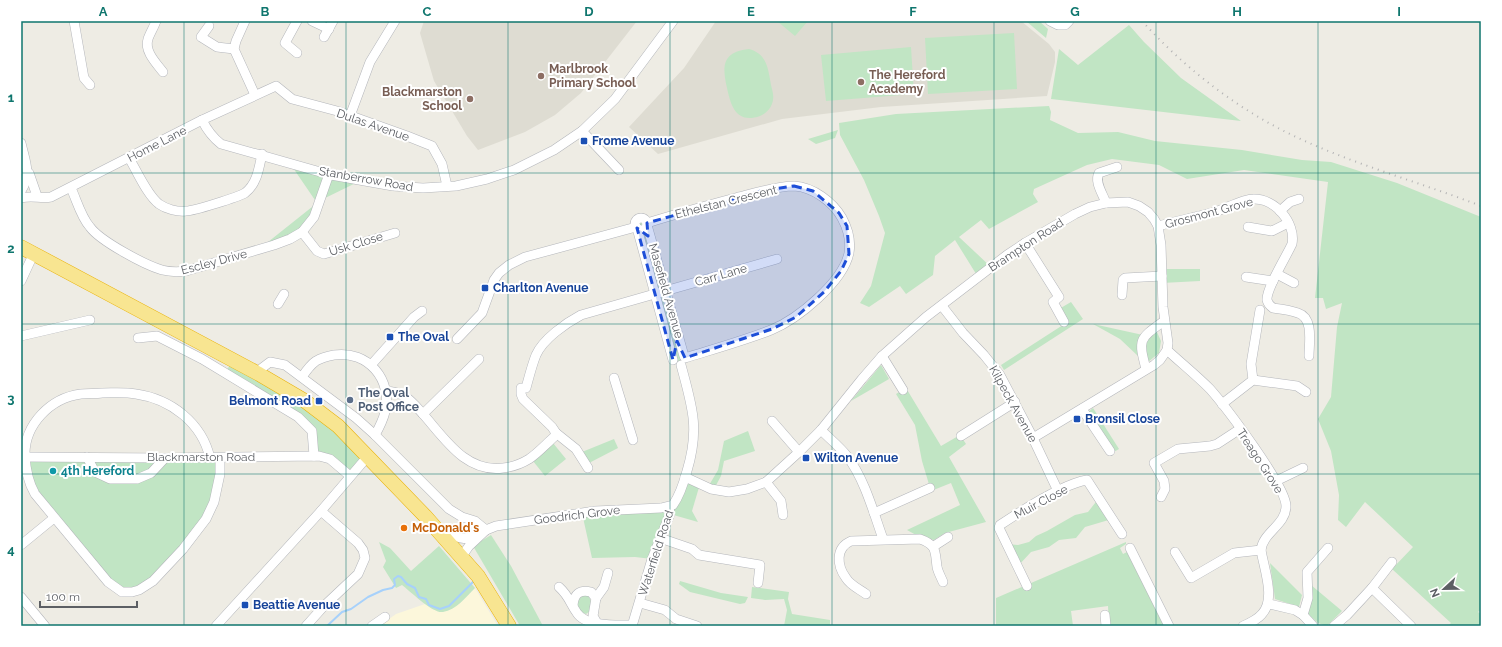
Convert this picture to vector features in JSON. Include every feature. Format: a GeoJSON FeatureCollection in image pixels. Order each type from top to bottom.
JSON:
{"type":"FeatureCollection","features":[{"type":"Feature","properties":{"kind":"highway"},"geometry":{"type":"LineString","coordinates":[[21,248],[259,374],[319,411],[338,426],[368,456],[462,556],[478,576],[509,626]]}},
{"type":"Feature","properties":{"kind":"street"},"geometry":{"type":"LineString","coordinates":[[74,21],[84,78],[90,85]]}},
{"type":"Feature","properties":{"kind":"street"},"geometry":{"type":"LineString","coordinates":[[156,21],[147,46],[149,53],[163,72]]}},
{"type":"Feature","properties":{"kind":"street"},"geometry":{"type":"LineString","coordinates":[[245,21],[234,49],[255,95]]}},
{"type":"Feature","properties":{"kind":"street"},"geometry":{"type":"LineString","coordinates":[[297,21],[285,43],[297,53]]}},
{"type":"Feature","properties":{"kind":"street"},"geometry":{"type":"LineString","coordinates":[[312,21],[329,29]]}},
{"type":"Feature","properties":{"kind":"street"},"geometry":{"type":"LineString","coordinates":[[350,116],[370,62],[395,21]]}},
{"type":"Feature","properties":{"kind":"street","name":"Stanberrow Road"},"geometry":{"type":"LineString","coordinates":[[202,120],[208,132],[221,144],[262,154],[329,174],[393,186],[423,188],[447,186],[486,179],[514,170],[554,150],[582,131],[615,99],[673,21]]}},
{"type":"Feature","properties":{"kind":"street"},"geometry":{"type":"LineString","coordinates":[[1050,21],[1058,25],[1065,25],[1069,21]]}},
{"type":"Feature","properties":{"kind":"street"},"geometry":{"type":"LineString","coordinates":[[209,26],[201,37],[217,48],[234,49]]}},
{"type":"Feature","properties":{"kind":"street","name":"Dulas Avenue"},"geometry":{"type":"LineString","coordinates":[[276,86],[292,98],[350,116],[432,146],[442,164],[447,186]]}},
{"type":"Feature","properties":{"kind":"street","name":"Home Lane"},"geometry":{"type":"LineString","coordinates":[[21,198],[37,196],[45,198],[51,197],[202,120],[276,86]]}},
{"type":"Feature","properties":{"kind":"street"},"geometry":{"type":"LineString","coordinates":[[582,131],[619,170]]}},
{"type":"Feature","properties":{"kind":"street"},"geometry":{"type":"LineString","coordinates":[[21,143],[27,168],[37,196]]}},
{"type":"Feature","properties":{"kind":"street"},"geometry":{"type":"LineString","coordinates":[[129,158],[149,192],[159,204],[172,210],[187,211],[235,197],[245,192],[253,184],[257,176],[262,154]]}},
{"type":"Feature","properties":{"kind":"street"},"geometry":{"type":"LineString","coordinates":[[1106,203],[1097,180],[1098,176],[1099,173],[1117,167]]}},
{"type":"Feature","properties":{"kind":"street"},"geometry":{"type":"LineString","coordinates":[[21,191],[27,180],[27,168]]}},
{"type":"Feature","properties":{"kind":"street","name":"Escley Drive"},"geometry":{"type":"LineString","coordinates":[[71,188],[89,226],[95,234],[151,266],[173,272],[186,271],[274,245],[290,239],[302,232],[314,217],[329,174]]}},
{"type":"Feature","properties":{"kind":"street","name":"Ethelstan Crescent"},"geometry":{"type":"LineString","coordinates":[[637,227],[643,230],[647,224],[761,191],[794,186],[813,191],[826,200],[839,213],[847,226],[849,254],[841,271],[824,292],[796,317],[772,330],[681,360]]}},
{"type":"Feature","properties":{"kind":"street","name":"Grosmont Grove"},"geometry":{"type":"LineString","coordinates":[[1158,226],[1215,212],[1252,198],[1265,201],[1280,211],[1292,231],[1293,238],[1292,244],[1275,277],[1268,296],[1268,303],[1273,308],[1299,313],[1307,320],[1309,326],[1309,356]]}},
{"type":"Feature","properties":{"kind":"street"},"geometry":{"type":"LineString","coordinates":[[1280,211],[1290,202],[1299,199]]}},
{"type":"Feature","properties":{"kind":"street","name":"Brampton Road"},"geometry":{"type":"LineString","coordinates":[[685,478],[711,488],[729,492],[747,489],[766,482],[800,452],[821,430],[882,356],[926,317],[1025,243],[1090,207],[1106,203],[1128,202],[1139,206],[1148,212],[1158,226],[1161,245],[1164,321],[1167,335],[1167,350]]}},
{"type":"Feature","properties":{"kind":"street","name":"Grosmont Grove"},"geometry":{"type":"LineString","coordinates":[[1248,227],[1272,231],[1288,223]]}},
{"type":"Feature","properties":{"kind":"street","name":"Masefield Avenue"},"geometry":{"type":"LineString","coordinates":[[647,224],[666,290],[681,360]]}},
{"type":"Feature","properties":{"kind":"street"},"geometry":{"type":"LineString","coordinates":[[457,340],[482,313],[494,280],[499,273],[509,265],[525,257],[637,227]]}},
{"type":"Feature","properties":{"kind":"street","name":"Masefield Avenue"},"geometry":{"type":"LineString","coordinates":[[637,227],[655,294],[681,360]]}},
{"type":"Feature","properties":{"kind":"street","name":"Usk Close"},"geometry":{"type":"LineString","coordinates":[[302,232],[317,251],[324,254],[395,233]]}},
{"type":"Feature","properties":{"kind":"street"},"geometry":{"type":"LineString","coordinates":[[1025,243],[1059,297],[1053,302],[1064,322]]}},
{"type":"Feature","properties":{"kind":"street"},"geometry":{"type":"LineString","coordinates":[[21,281],[33,255]]}},
{"type":"Feature","properties":{"kind":"street","name":"Carr Lane"},"geometry":{"type":"LineString","coordinates":[[556,433],[552,427],[523,399],[521,394],[536,354],[550,337],[570,321],[581,315],[777,259]]}},
{"type":"Feature","properties":{"kind":"street"},"geometry":{"type":"LineString","coordinates":[[1122,295],[1123,280],[1125,278],[1162,276]]}},
{"type":"Feature","properties":{"kind":"street"},"geometry":{"type":"LineString","coordinates":[[1246,277],[1275,277],[1294,282]]}},
{"type":"Feature","properties":{"kind":"street"},"geometry":{"type":"LineString","coordinates":[[278,304],[284,294]]}},
{"type":"Feature","properties":{"kind":"street","name":"Kilpeck Avenue"},"geometry":{"type":"LineString","coordinates":[[942,306],[963,333],[995,368],[1015,402],[1058,491]]}},
{"type":"Feature","properties":{"kind":"street"},"geometry":{"type":"LineString","coordinates":[[1253,380],[1251,364],[1260,310]]}},
{"type":"Feature","properties":{"kind":"street"},"geometry":{"type":"LineString","coordinates":[[371,365],[414,317],[422,311]]}},
{"type":"Feature","properties":{"kind":"street"},"geometry":{"type":"LineString","coordinates":[[21,336],[90,320]]}},
{"type":"Feature","properties":{"kind":"street"},"geometry":{"type":"LineString","coordinates":[[1146,369],[1141,343],[1147,334],[1164,321]]}},
{"type":"Feature","properties":{"kind":"street"},"geometry":{"type":"LineString","coordinates":[[138,338],[157,336],[208,362],[298,417],[312,430],[314,456]]}},
{"type":"Feature","properties":{"kind":"street"},"geometry":{"type":"LineString","coordinates":[[1033,438],[1160,360],[1167,350]]}},
{"type":"Feature","properties":{"kind":"street","name":"Treago Grove"},"geometry":{"type":"LineString","coordinates":[[1167,350],[1210,390],[1222,404],[1276,481],[1285,500],[1285,512],[1282,518],[1263,540],[1261,550]]}},
{"type":"Feature","properties":{"kind":"street"},"geometry":{"type":"LineString","coordinates":[[302,377],[317,361],[331,356],[345,354],[354,356],[371,365],[380,375],[386,391],[385,413],[375,435]]}},
{"type":"Feature","properties":{"kind":"street"},"geometry":{"type":"LineString","coordinates":[[882,356],[903,390]]}},
{"type":"Feature","properties":{"kind":"street"},"geometry":{"type":"LineString","coordinates":[[423,414],[479,359]]}},
{"type":"Feature","properties":{"kind":"street","name":"Waterfield Road"},"geometry":{"type":"LineString","coordinates":[[632,626],[640,603],[647,574],[670,514],[668,507],[673,505],[676,500],[685,478],[693,450],[695,433],[690,397],[681,360]]}},
{"type":"Feature","properties":{"kind":"street"},"geometry":{"type":"LineString","coordinates":[[259,374],[262,368],[270,362],[285,365],[356,418],[449,509],[475,521],[486,530]]}},
{"type":"Feature","properties":{"kind":"street"},"geometry":{"type":"LineString","coordinates":[[614,378],[633,440]]}},
{"type":"Feature","properties":{"kind":"street"},"geometry":{"type":"LineString","coordinates":[[1222,404],[1253,380],[1297,386],[1306,392]]}},
{"type":"Feature","properties":{"kind":"street"},"geometry":{"type":"LineString","coordinates":[[386,391],[394,391],[404,395],[461,456],[483,468],[502,468],[521,463],[554,437],[556,433],[576,449],[588,468]]}},
{"type":"Feature","properties":{"kind":"street"},"geometry":{"type":"LineString","coordinates":[[210,458],[208,448],[201,434],[181,413],[154,398],[125,393],[81,394],[70,397],[53,405],[42,414],[31,427],[26,440],[23,457],[26,473],[35,494],[113,586],[126,592],[139,590],[153,581],[183,549],[206,519],[214,502],[220,474],[220,458]]}},
{"type":"Feature","properties":{"kind":"street"},"geometry":{"type":"LineString","coordinates":[[961,436],[1015,402]]}},
{"type":"Feature","properties":{"kind":"street"},"geometry":{"type":"LineString","coordinates":[[1082,409],[1110,451]]}},
{"type":"Feature","properties":{"kind":"street"},"geometry":{"type":"LineString","coordinates":[[772,421],[800,452]]}},
{"type":"Feature","properties":{"kind":"street"},"geometry":{"type":"LineString","coordinates":[[1161,497],[1165,489],[1164,481],[1154,463],[1178,449],[1217,444],[1240,429]]}},
{"type":"Feature","properties":{"kind":"street"},"geometry":{"type":"LineString","coordinates":[[821,430],[847,456],[864,487],[883,539]]}},
{"type":"Feature","properties":{"kind":"street","name":"Blackmarston Road"},"geometry":{"type":"LineString","coordinates":[[23,457],[220,458],[314,456],[326,457],[330,459],[350,476]]}},
{"type":"Feature","properties":{"kind":"street"},"geometry":{"type":"LineString","coordinates":[[216,626],[321,511],[368,456]]}},
{"type":"Feature","properties":{"kind":"street"},"geometry":{"type":"LineString","coordinates":[[87,457],[96,472],[110,479],[137,479],[151,473],[165,458]]}},
{"type":"Feature","properties":{"kind":"street"},"geometry":{"type":"LineString","coordinates":[[1276,481],[1303,468]]}},
{"type":"Feature","properties":{"kind":"street","name":"Muir Close"},"geometry":{"type":"LineString","coordinates":[[1027,586],[998,528],[1000,525],[1017,514],[1058,491],[1087,480],[1122,534]]}},
{"type":"Feature","properties":{"kind":"street"},"geometry":{"type":"LineString","coordinates":[[766,482],[781,501],[783,515]]}},
{"type":"Feature","properties":{"kind":"street"},"geometry":{"type":"LineString","coordinates":[[874,513],[930,488]]}},
{"type":"Feature","properties":{"kind":"street","name":"Goodrich Grove"},"geometry":{"type":"LineString","coordinates":[[425,516],[459,539],[472,537],[496,526],[595,511],[668,507]]}},
{"type":"Feature","properties":{"kind":"street"},"geometry":{"type":"LineString","coordinates":[[306,626],[324,606],[358,574],[365,558],[364,550],[358,543],[321,511]]}},
{"type":"Feature","properties":{"kind":"street"},"geometry":{"type":"LineString","coordinates":[[21,544],[54,518]]}},
{"type":"Feature","properties":{"kind":"street","name":"Goodrich Grove"},"geometry":{"type":"LineString","coordinates":[[462,556],[469,546],[486,530]]}},
{"type":"Feature","properties":{"kind":"street"},"geometry":{"type":"LineString","coordinates":[[934,546],[948,537]]}},
{"type":"Feature","properties":{"kind":"street"},"geometry":{"type":"LineString","coordinates":[[660,538],[692,549],[699,555],[760,565],[758,583]]}},
{"type":"Feature","properties":{"kind":"street"},"geometry":{"type":"LineString","coordinates":[[866,594],[846,580],[839,564],[842,546],[851,541],[920,539],[934,546],[937,557],[937,569],[943,582]]}},
{"type":"Feature","properties":{"kind":"street"},"geometry":{"type":"LineString","coordinates":[[1130,548],[1169,626]]}},
{"type":"Feature","properties":{"kind":"street"},"geometry":{"type":"LineString","coordinates":[[1304,615],[1308,598],[1308,572],[1328,548]]}},
{"type":"Feature","properties":{"kind":"street"},"geometry":{"type":"LineString","coordinates":[[1175,552],[1191,578],[1234,553],[1261,550],[1269,592],[1268,604],[1261,615],[1243,626]]}},
{"type":"Feature","properties":{"kind":"street"},"geometry":{"type":"LineString","coordinates":[[1334,626],[1347,615],[1372,588],[1392,562]]}},
{"type":"Feature","properties":{"kind":"street"},"geometry":{"type":"LineString","coordinates":[[597,623],[593,616],[596,598],[604,587],[608,573]]}},
{"type":"Feature","properties":{"kind":"street"},"geometry":{"type":"LineString","coordinates":[[560,588],[568,597],[576,612],[582,619],[597,623],[632,626]]}},
{"type":"Feature","properties":{"kind":"street"},"geometry":{"type":"LineString","coordinates":[[1372,588],[1411,626]]}},
{"type":"Feature","properties":{"kind":"street"},"geometry":{"type":"LineString","coordinates":[[573,605],[574,598],[580,592],[591,592],[596,598]]}},
{"type":"Feature","properties":{"kind":"street"},"geometry":{"type":"LineString","coordinates":[[21,597],[45,626]]}},
{"type":"Feature","properties":{"kind":"street"},"geometry":{"type":"LineString","coordinates":[[640,603],[665,610],[676,619],[697,626]]}},
{"type":"Feature","properties":{"kind":"street"},"geometry":{"type":"LineString","coordinates":[[1268,604],[1295,610],[1304,615],[1313,626]]}},
{"type":"Feature","properties":{"kind":"street"},"geometry":{"type":"LineString","coordinates":[[1105,615],[1106,626]]}},
{"type":"Feature","properties":{"kind":"street"},"geometry":{"type":"LineString","coordinates":[[372,626],[385,618]]}},
{"type":"Feature","properties":{"kind":"highlighted area"},"geometry":{"type":"Polygon","coordinates":[[[794,186],[813,191],[839,213],[847,226],[849,254],[841,271],[824,292],[796,317],[772,329],[685,358],[677,341],[673,360],[637,228],[648,236],[647,223],[761,191],[794,186]]]}},
{"type":"Feature","properties":{"kind":"shaded area","name":"Marlbrook Primary School"},"geometry":{"type":"Polygon","coordinates":[[[424,21],[637,21],[581,93],[555,115],[525,132],[478,150],[467,136],[434,81],[420,33],[424,21]]]}},
{"type":"Feature","properties":{"kind":"shaded area","name":"The Hereford Academy"},"geometry":{"type":"Polygon","coordinates":[[[716,21],[1021,21],[1049,44],[1055,52],[1055,62],[1047,96],[881,107],[782,119],[658,154],[629,127],[684,68],[716,21]]]}},
{"type":"Feature","properties":{"kind":"shaded area"},"geometry":{"type":"Polygon","coordinates":[[[475,588],[498,626],[379,626],[396,614],[425,604],[434,610],[459,604],[475,588]]]}},
{"type":"Feature","properties":{"kind":"green space"},"geometry":{"type":"Polygon","coordinates":[[[777,21],[808,21],[795,36],[777,21]]]}},
{"type":"Feature","properties":{"kind":"green space"},"geometry":{"type":"Polygon","coordinates":[[[1026,21],[1039,21],[1048,29],[1046,38],[1026,21]]]}},
{"type":"Feature","properties":{"kind":"green space"},"geometry":{"type":"Polygon","coordinates":[[[1129,25],[1181,78],[1241,121],[1051,99],[1059,49],[1078,65],[1129,25]]]}},
{"type":"Feature","properties":{"kind":"green space"},"geometry":{"type":"Polygon","coordinates":[[[1014,33],[1017,89],[928,94],[925,38],[1014,33]]]}},
{"type":"Feature","properties":{"kind":"green space"},"geometry":{"type":"Polygon","coordinates":[[[911,47],[914,94],[826,101],[821,55],[911,47]]]}},
{"type":"Feature","properties":{"kind":"green space"},"geometry":{"type":"Polygon","coordinates":[[[749,49],[760,54],[766,62],[773,100],[772,105],[763,115],[746,118],[736,112],[733,107],[725,80],[725,67],[726,61],[733,53],[749,49]]]}},
{"type":"Feature","properties":{"kind":"green space"},"geometry":{"type":"Polygon","coordinates":[[[1049,106],[1051,112],[1050,120],[1078,133],[1118,132],[1155,141],[1242,150],[1302,160],[1331,162],[1397,183],[1481,217],[1481,609],[1478,612],[1481,614],[1481,626],[1448,626],[1451,623],[1392,569],[1413,547],[1365,502],[1346,527],[1338,520],[1339,495],[1331,451],[1318,419],[1331,397],[1337,327],[1342,303],[1326,309],[1323,298],[1315,298],[1328,182],[1244,170],[1187,179],[1159,165],[1112,159],[1087,165],[1034,189],[1033,194],[1038,202],[989,229],[981,220],[959,237],[991,267],[978,277],[955,240],[935,256],[933,275],[906,294],[900,286],[869,307],[860,303],[871,286],[885,233],[864,180],[840,135],[839,123],[896,114],[1049,106]]]}},
{"type":"Feature","properties":{"kind":"green space"},"geometry":{"type":"Polygon","coordinates":[[[838,130],[835,138],[816,144],[808,139],[838,130]]]}},
{"type":"Feature","properties":{"kind":"green space"},"geometry":{"type":"Polygon","coordinates":[[[289,162],[362,180],[319,201],[302,232],[258,250],[317,203],[289,162]]]}},
{"type":"Feature","properties":{"kind":"green space"},"geometry":{"type":"Polygon","coordinates":[[[642,218],[647,221],[685,358],[677,365],[673,361],[636,227],[637,221],[642,218]]]}},
{"type":"Feature","properties":{"kind":"green space"},"geometry":{"type":"Polygon","coordinates":[[[1162,269],[1200,269],[1200,281],[1162,283],[1162,269]]]}},
{"type":"Feature","properties":{"kind":"green space"},"geometry":{"type":"Polygon","coordinates":[[[1071,302],[1083,319],[1004,370],[1001,365],[1066,323],[1059,309],[1071,302]]]}},
{"type":"Feature","properties":{"kind":"green space"},"geometry":{"type":"Polygon","coordinates":[[[1093,324],[1143,335],[1137,345],[1138,356],[1120,339],[1093,324]]]}},
{"type":"Feature","properties":{"kind":"green space"},"geometry":{"type":"Polygon","coordinates":[[[1156,330],[1161,341],[1159,353],[1148,362],[1145,344],[1148,338],[1156,330]]]}},
{"type":"Feature","properties":{"kind":"green space"},"geometry":{"type":"Polygon","coordinates":[[[233,360],[259,374],[368,456],[350,476],[340,467],[314,456],[312,431],[225,373],[233,360]]]}},
{"type":"Feature","properties":{"kind":"green space"},"geometry":{"type":"Polygon","coordinates":[[[881,365],[889,379],[851,401],[881,365]]]}},
{"type":"Feature","properties":{"kind":"green space"},"geometry":{"type":"Polygon","coordinates":[[[906,388],[941,446],[960,435],[966,444],[949,457],[986,522],[945,533],[934,540],[916,535],[907,530],[960,505],[951,483],[931,491],[922,461],[915,425],[896,394],[906,388]]]}},
{"type":"Feature","properties":{"kind":"green space"},"geometry":{"type":"Polygon","coordinates":[[[1093,408],[1119,449],[1112,453],[1087,413],[1093,408]]]}},
{"type":"Feature","properties":{"kind":"green space"},"geometry":{"type":"Polygon","coordinates":[[[748,431],[755,451],[724,461],[721,476],[714,489],[708,487],[718,470],[724,441],[748,431]]]}},
{"type":"Feature","properties":{"kind":"green space"},"geometry":{"type":"Polygon","coordinates":[[[614,439],[618,448],[589,463],[582,452],[614,439]]]}},
{"type":"Feature","properties":{"kind":"green space"},"geometry":{"type":"Polygon","coordinates":[[[553,443],[566,459],[545,476],[533,461],[553,443]]]}},
{"type":"Feature","properties":{"kind":"green space"},"geometry":{"type":"Polygon","coordinates":[[[25,457],[220,458],[206,519],[156,576],[132,592],[113,586],[41,501],[25,457]]]}},
{"type":"Feature","properties":{"kind":"green space"},"geometry":{"type":"Polygon","coordinates":[[[685,477],[700,484],[692,511],[698,522],[670,514],[652,559],[635,557],[592,558],[582,513],[668,507],[685,477]]]}},
{"type":"Feature","properties":{"kind":"green space"},"geometry":{"type":"Polygon","coordinates":[[[1099,498],[1112,519],[1085,527],[1076,538],[1059,540],[1049,547],[1031,552],[1018,566],[1006,544],[1018,545],[1029,542],[1036,536],[1075,515],[1088,512],[1099,498]]]}},
{"type":"Feature","properties":{"kind":"green space"},"geometry":{"type":"Polygon","coordinates":[[[491,535],[511,566],[543,626],[520,626],[473,546],[491,535]]]}},
{"type":"Feature","properties":{"kind":"green space"},"geometry":{"type":"Polygon","coordinates":[[[379,542],[390,548],[411,571],[439,546],[475,588],[452,609],[439,612],[422,602],[402,585],[396,588],[383,567],[386,561],[379,542]]]}},
{"type":"Feature","properties":{"kind":"green space"},"geometry":{"type":"Polygon","coordinates":[[[1126,542],[1126,544],[1120,548],[1123,554],[1127,552],[1165,626],[1109,626],[1108,606],[1071,611],[1073,626],[996,626],[996,598],[1126,542]]]}},
{"type":"Feature","properties":{"kind":"green space"},"geometry":{"type":"Polygon","coordinates":[[[1270,563],[1302,595],[1299,607],[1275,599],[1270,563]]]}},
{"type":"Feature","properties":{"kind":"green space"},"geometry":{"type":"Polygon","coordinates":[[[680,581],[721,593],[748,597],[745,603],[740,604],[690,592],[679,584],[680,581]]]}},
{"type":"Feature","properties":{"kind":"green space"},"geometry":{"type":"Polygon","coordinates":[[[1311,585],[1342,611],[1327,626],[1318,623],[1308,614],[1311,585]]]}},
{"type":"Feature","properties":{"kind":"green space"},"geometry":{"type":"Polygon","coordinates":[[[752,587],[789,592],[788,599],[792,614],[830,620],[830,626],[784,626],[787,610],[784,599],[765,600],[751,598],[752,587]]]}},
{"type":"Feature","properties":{"kind":"green space"},"geometry":{"type":"Polygon","coordinates":[[[588,594],[592,604],[590,611],[586,614],[581,612],[576,606],[578,597],[588,594]]]}},
{"type":"Feature","properties":{"kind":"waterway"},"geometry":{"type":"LineString","coordinates":[[327,626],[342,612],[351,609],[368,597],[383,590],[392,588],[395,585],[394,579],[398,576],[401,577],[407,584],[415,588],[419,597],[426,599],[429,605],[440,609],[449,606],[474,581]]}},
{"type":"Feature","properties":{"kind":"railway"},"geometry":{"type":"LineString","coordinates":[[1142,21],[1157,37],[1206,81],[1242,107],[1280,129],[1304,141],[1354,161],[1481,206]]}},
{"type":"Feature","properties":{"kind":"place","name":"Marlbrook Primary School"},"geometry":{"type":"Point","coordinates":[541,76]}},
{"type":"Feature","properties":{"kind":"place","name":"The Hereford Academy"},"geometry":{"type":"Point","coordinates":[861,82]}},
{"type":"Feature","properties":{"kind":"place","name":"Blackmarston School"},"geometry":{"type":"Point","coordinates":[470,99]}},
{"type":"Feature","properties":{"kind":"place","name":"Frome Avenue"},"geometry":{"type":"Point","coordinates":[584,141]}},
{"type":"Feature","properties":{"kind":"place","name":"Charlton Avenue"},"geometry":{"type":"Point","coordinates":[485,288]}},
{"type":"Feature","properties":{"kind":"place","name":"The Oval"},"geometry":{"type":"Point","coordinates":[390,337]}},
{"type":"Feature","properties":{"kind":"place","name":"The Oval Post Office"},"geometry":{"type":"Point","coordinates":[350,400]}},
{"type":"Feature","properties":{"kind":"place","name":"Belmont Road"},"geometry":{"type":"Point","coordinates":[319,401]}},
{"type":"Feature","properties":{"kind":"place","name":"Bronsil Close"},"geometry":{"type":"Point","coordinates":[1077,419]}},
{"type":"Feature","properties":{"kind":"place","name":"Wilton Avenue"},"geometry":{"type":"Point","coordinates":[806,458]}},
{"type":"Feature","properties":{"kind":"place","name":"4th Hereford"},"geometry":{"type":"Point","coordinates":[53,471]}},
{"type":"Feature","properties":{"kind":"place","name":"McDonald's"},"geometry":{"type":"Point","coordinates":[404,528]}},
{"type":"Feature","properties":{"kind":"place","name":"Beattie Avenue"},"geometry":{"type":"Point","coordinates":[245,605]}}]}
